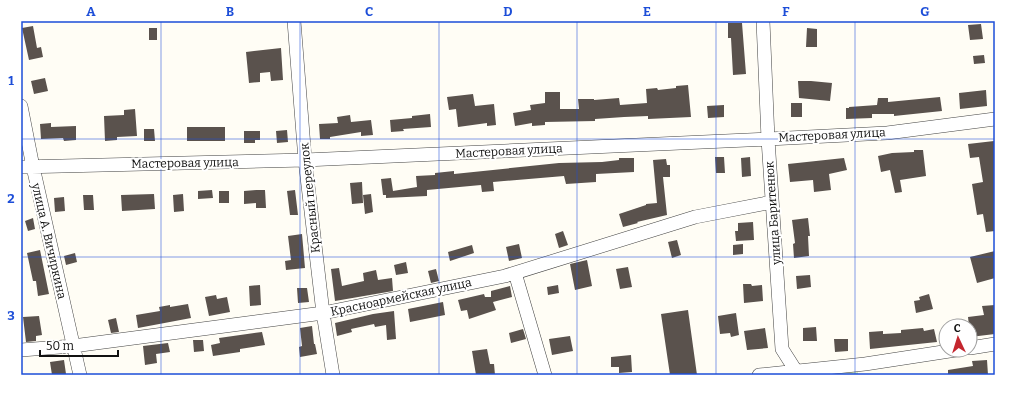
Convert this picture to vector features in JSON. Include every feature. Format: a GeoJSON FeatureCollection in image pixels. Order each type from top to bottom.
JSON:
{"type":"FeatureCollection","features":[{"type":"Feature","properties":{"kind":"street","name":"Красный переулок"},"geometry":{"type":"LineString","coordinates":[[294,21],[304,160],[323,313],[334,375]]}},
{"type":"Feature","properties":{"kind":"street","name":"улица Баритенюк"},"geometry":{"type":"LineString","coordinates":[[763,21],[768,139],[782,349],[799,373]]}},
{"type":"Feature","properties":{"kind":"street","name":"улица А. Вичиркина"},"geometry":{"type":"LineString","coordinates":[[21,106],[27,167],[80,375]]}},
{"type":"Feature","properties":{"kind":"street","name":"Мастеровая улица"},"geometry":{"type":"LineString","coordinates":[[27,167],[304,160],[768,139],[887,133],[995,119]]}},
{"type":"Feature","properties":{"kind":"street","name":"Красноармейская улица"},"geometry":{"type":"LineString","coordinates":[[21,350],[73,346],[323,313],[515,273],[695,217],[772,202]]}},
{"type":"Feature","properties":{"kind":"street"},"geometry":{"type":"LineString","coordinates":[[515,273],[545,375]]}},
{"type":"Feature","properties":{"kind":"street"},"geometry":{"type":"LineString","coordinates":[[978,347],[995,344]]}},
{"type":"Feature","properties":{"kind":"street"},"geometry":{"type":"LineString","coordinates":[[759,375],[863,369],[938,354]]}},
{"type":"Feature","properties":{"kind":"green space"},"geometry":{"type":"Polygon","coordinates":[[[854,370],[858,372],[858,375],[817,375],[854,370]]]}},
{"type":"Feature","properties":{"kind":"building"},"geometry":{"type":"Polygon","coordinates":[[[728,23],[742,23],[746,74],[733,75],[731,38],[728,38],[728,23]]]}},
{"type":"Feature","properties":{"kind":"building"},"geometry":{"type":"Polygon","coordinates":[[[981,24],[983,39],[970,40],[968,25],[981,24]]]}},
{"type":"Feature","properties":{"kind":"building"},"geometry":{"type":"Polygon","coordinates":[[[33,26],[37,48],[41,47],[43,57],[29,60],[22,28],[33,26]]]}},
{"type":"Feature","properties":{"kind":"building"},"geometry":{"type":"Polygon","coordinates":[[[149,28],[157,28],[157,40],[149,40],[149,28]]]}},
{"type":"Feature","properties":{"kind":"building"},"geometry":{"type":"Polygon","coordinates":[[[807,28],[817,29],[817,47],[806,47],[807,28]]]}},
{"type":"Feature","properties":{"kind":"building"},"geometry":{"type":"Polygon","coordinates":[[[281,48],[283,80],[271,81],[270,72],[260,73],[260,82],[249,83],[246,52],[281,48]]]}},
{"type":"Feature","properties":{"kind":"building"},"geometry":{"type":"Polygon","coordinates":[[[984,55],[985,63],[974,64],[973,56],[984,55]]]}},
{"type":"Feature","properties":{"kind":"building"},"geometry":{"type":"Polygon","coordinates":[[[45,78],[48,91],[34,94],[31,81],[45,78]]]}},
{"type":"Feature","properties":{"kind":"building"},"geometry":{"type":"Polygon","coordinates":[[[798,81],[832,83],[830,101],[799,98],[798,81]]]}},
{"type":"Feature","properties":{"kind":"building"},"geometry":{"type":"Polygon","coordinates":[[[688,85],[691,117],[648,119],[648,116],[624,117],[595,119],[595,121],[545,122],[545,125],[532,126],[532,123],[515,126],[513,113],[531,110],[530,105],[545,103],[545,92],[560,92],[560,109],[579,109],[578,99],[594,100],[619,98],[620,105],[647,103],[646,89],[657,88],[658,90],[688,85]]]}},
{"type":"Feature","properties":{"kind":"building"},"geometry":{"type":"Polygon","coordinates":[[[986,90],[987,106],[960,109],[959,93],[986,90]]]}},
{"type":"Feature","properties":{"kind":"building"},"geometry":{"type":"Polygon","coordinates":[[[473,94],[475,106],[494,104],[496,125],[487,126],[487,123],[458,127],[456,109],[449,110],[447,97],[473,94]]]}},
{"type":"Feature","properties":{"kind":"building"},"geometry":{"type":"Polygon","coordinates":[[[940,97],[942,111],[894,116],[894,114],[872,114],[872,118],[846,119],[846,108],[877,105],[878,98],[888,98],[888,102],[940,97]]]}},
{"type":"Feature","properties":{"kind":"building"},"geometry":{"type":"Polygon","coordinates":[[[791,103],[802,103],[802,117],[791,117],[791,103]]]}},
{"type":"Feature","properties":{"kind":"building"},"geometry":{"type":"Polygon","coordinates":[[[724,105],[724,117],[708,118],[707,106],[724,105]]]}},
{"type":"Feature","properties":{"kind":"building"},"geometry":{"type":"Polygon","coordinates":[[[135,109],[137,136],[117,137],[117,140],[105,141],[104,116],[124,115],[124,110],[135,109]]]}},
{"type":"Feature","properties":{"kind":"building"},"geometry":{"type":"Polygon","coordinates":[[[430,114],[431,127],[403,129],[404,131],[391,132],[390,120],[412,118],[412,116],[430,114]]]}},
{"type":"Feature","properties":{"kind":"building"},"geometry":{"type":"Polygon","coordinates":[[[350,115],[351,122],[371,120],[373,135],[361,136],[361,132],[330,137],[330,139],[320,139],[319,124],[338,123],[337,117],[350,115]]]}},
{"type":"Feature","properties":{"kind":"building"},"geometry":{"type":"Polygon","coordinates":[[[51,123],[51,127],[76,126],[76,140],[64,141],[63,138],[41,139],[40,124],[51,123]]]}},
{"type":"Feature","properties":{"kind":"building"},"geometry":{"type":"Polygon","coordinates":[[[187,127],[225,127],[225,141],[187,141],[187,127]]]}},
{"type":"Feature","properties":{"kind":"building"},"geometry":{"type":"Polygon","coordinates":[[[144,129],[154,129],[155,141],[144,141],[144,129]]]}},
{"type":"Feature","properties":{"kind":"building"},"geometry":{"type":"Polygon","coordinates":[[[287,130],[288,142],[277,143],[276,131],[287,130]]]}},
{"type":"Feature","properties":{"kind":"building"},"geometry":{"type":"Polygon","coordinates":[[[244,131],[260,131],[260,140],[255,140],[255,143],[244,143],[244,131]]]}},
{"type":"Feature","properties":{"kind":"building"},"geometry":{"type":"Polygon","coordinates":[[[994,141],[995,231],[986,232],[983,214],[977,215],[972,184],[983,182],[979,157],[970,158],[968,144],[994,141]]]}},
{"type":"Feature","properties":{"kind":"building"},"geometry":{"type":"Polygon","coordinates":[[[914,150],[923,150],[926,176],[900,180],[902,192],[895,193],[890,170],[881,172],[878,156],[892,153],[914,152],[914,150]]]}},
{"type":"Feature","properties":{"kind":"building"},"geometry":{"type":"Polygon","coordinates":[[[715,157],[724,157],[725,173],[716,173],[715,157]]]}},
{"type":"Feature","properties":{"kind":"building"},"geometry":{"type":"Polygon","coordinates":[[[750,157],[751,176],[742,177],[741,158],[750,157]]]}},
{"type":"Feature","properties":{"kind":"building"},"geometry":{"type":"Polygon","coordinates":[[[619,158],[634,158],[634,172],[596,174],[596,182],[566,184],[564,176],[493,182],[494,191],[482,192],[481,185],[427,190],[427,196],[386,198],[386,195],[383,195],[381,179],[391,178],[393,191],[417,187],[416,176],[435,175],[435,173],[454,171],[454,174],[559,163],[602,162],[619,160],[619,158]]]}},
{"type":"Feature","properties":{"kind":"building"},"geometry":{"type":"Polygon","coordinates":[[[844,158],[847,170],[829,174],[831,190],[814,192],[813,180],[790,182],[788,164],[844,158]]]}},
{"type":"Feature","properties":{"kind":"building"},"geometry":{"type":"Polygon","coordinates":[[[666,159],[667,165],[670,165],[670,177],[663,177],[667,215],[623,227],[619,214],[646,204],[657,203],[653,160],[666,159]]]}},
{"type":"Feature","properties":{"kind":"building"},"geometry":{"type":"Polygon","coordinates":[[[362,182],[363,203],[352,204],[350,183],[362,182]]]}},
{"type":"Feature","properties":{"kind":"building"},"geometry":{"type":"Polygon","coordinates":[[[212,190],[213,198],[198,199],[198,191],[212,190]]]}},
{"type":"Feature","properties":{"kind":"building"},"geometry":{"type":"Polygon","coordinates":[[[265,190],[266,208],[256,208],[256,203],[244,204],[244,191],[265,190]]]}},
{"type":"Feature","properties":{"kind":"building"},"geometry":{"type":"Polygon","coordinates":[[[295,190],[298,215],[290,215],[287,191],[295,190]]]}},
{"type":"Feature","properties":{"kind":"building"},"geometry":{"type":"Polygon","coordinates":[[[219,191],[229,191],[229,203],[219,203],[219,191]]]}},
{"type":"Feature","properties":{"kind":"building"},"geometry":{"type":"Polygon","coordinates":[[[154,194],[155,209],[122,211],[121,195],[154,194]]]}},
{"type":"Feature","properties":{"kind":"building"},"geometry":{"type":"Polygon","coordinates":[[[183,194],[184,211],[174,212],[173,195],[183,194]]]}},
{"type":"Feature","properties":{"kind":"building"},"geometry":{"type":"Polygon","coordinates":[[[371,194],[373,212],[365,214],[363,195],[371,194]]]}},
{"type":"Feature","properties":{"kind":"building"},"geometry":{"type":"Polygon","coordinates":[[[83,195],[93,195],[94,210],[84,210],[83,195]]]}},
{"type":"Feature","properties":{"kind":"building"},"geometry":{"type":"Polygon","coordinates":[[[64,197],[65,211],[55,212],[54,198],[64,197]]]}},
{"type":"Feature","properties":{"kind":"building"},"geometry":{"type":"Polygon","coordinates":[[[33,218],[35,229],[28,231],[25,221],[33,218]]]}},
{"type":"Feature","properties":{"kind":"building"},"geometry":{"type":"Polygon","coordinates":[[[808,218],[810,236],[808,236],[809,256],[794,258],[793,244],[795,243],[792,220],[808,218]]]}},
{"type":"Feature","properties":{"kind":"building"},"geometry":{"type":"Polygon","coordinates":[[[753,222],[754,240],[736,241],[735,231],[738,231],[738,223],[753,222]]]}},
{"type":"Feature","properties":{"kind":"building"},"geometry":{"type":"Polygon","coordinates":[[[563,231],[568,245],[559,248],[555,234],[563,231]]]}},
{"type":"Feature","properties":{"kind":"building"},"geometry":{"type":"Polygon","coordinates":[[[302,234],[305,268],[286,270],[285,261],[291,260],[288,236],[302,234]]]}},
{"type":"Feature","properties":{"kind":"building"},"geometry":{"type":"Polygon","coordinates":[[[677,240],[681,255],[672,258],[668,242],[677,240]]]}},
{"type":"Feature","properties":{"kind":"building"},"geometry":{"type":"Polygon","coordinates":[[[519,244],[522,258],[509,261],[506,247],[519,244]]]}},
{"type":"Feature","properties":{"kind":"building"},"geometry":{"type":"Polygon","coordinates":[[[743,244],[743,254],[733,255],[733,245],[743,244]]]}},
{"type":"Feature","properties":{"kind":"building"},"geometry":{"type":"Polygon","coordinates":[[[472,245],[474,253],[450,261],[448,252],[472,245]]]}},
{"type":"Feature","properties":{"kind":"building"},"geometry":{"type":"Polygon","coordinates":[[[40,250],[49,294],[38,296],[36,281],[33,281],[27,253],[40,250]]]}},
{"type":"Feature","properties":{"kind":"building"},"geometry":{"type":"Polygon","coordinates":[[[995,251],[995,278],[977,283],[970,257],[995,251]]]}},
{"type":"Feature","properties":{"kind":"building"},"geometry":{"type":"Polygon","coordinates":[[[75,253],[77,262],[66,265],[64,256],[75,253]]]}},
{"type":"Feature","properties":{"kind":"building"},"geometry":{"type":"Polygon","coordinates":[[[587,260],[592,286],[575,290],[570,264],[587,260]]]}},
{"type":"Feature","properties":{"kind":"building"},"geometry":{"type":"Polygon","coordinates":[[[406,262],[408,273],[396,275],[394,265],[406,262]]]}},
{"type":"Feature","properties":{"kind":"building"},"geometry":{"type":"Polygon","coordinates":[[[628,267],[632,287],[620,289],[616,269],[628,267]]]}},
{"type":"Feature","properties":{"kind":"building"},"geometry":{"type":"Polygon","coordinates":[[[339,268],[342,286],[364,281],[363,273],[376,270],[378,280],[392,278],[393,291],[335,301],[331,269],[339,268]]]}},
{"type":"Feature","properties":{"kind":"building"},"geometry":{"type":"Polygon","coordinates":[[[436,269],[439,281],[431,283],[428,271],[436,269]]]}},
{"type":"Feature","properties":{"kind":"building"},"geometry":{"type":"Polygon","coordinates":[[[810,275],[811,287],[797,289],[796,276],[810,275]]]}},
{"type":"Feature","properties":{"kind":"building"},"geometry":{"type":"Polygon","coordinates":[[[743,284],[751,284],[752,286],[762,285],[763,301],[744,303],[743,284]]]}},
{"type":"Feature","properties":{"kind":"building"},"geometry":{"type":"Polygon","coordinates":[[[260,285],[261,305],[250,306],[249,286],[260,285]]]}},
{"type":"Feature","properties":{"kind":"building"},"geometry":{"type":"Polygon","coordinates":[[[558,285],[559,293],[548,295],[547,287],[558,285]]]}},
{"type":"Feature","properties":{"kind":"building"},"geometry":{"type":"Polygon","coordinates":[[[510,286],[512,297],[493,302],[496,310],[469,319],[467,310],[461,311],[458,300],[484,294],[485,297],[491,297],[491,291],[510,286]]]}},
{"type":"Feature","properties":{"kind":"building"},"geometry":{"type":"Polygon","coordinates":[[[297,288],[307,288],[309,302],[298,303],[297,288]]]}},
{"type":"Feature","properties":{"kind":"building"},"geometry":{"type":"Polygon","coordinates":[[[929,294],[933,309],[916,313],[914,301],[920,300],[919,297],[929,294]]]}},
{"type":"Feature","properties":{"kind":"building"},"geometry":{"type":"Polygon","coordinates":[[[216,295],[217,299],[227,297],[230,312],[209,316],[205,297],[216,295]]]}},
{"type":"Feature","properties":{"kind":"building"},"geometry":{"type":"Polygon","coordinates":[[[443,302],[445,315],[410,322],[408,309],[443,302]]]}},
{"type":"Feature","properties":{"kind":"building"},"geometry":{"type":"Polygon","coordinates":[[[188,304],[191,318],[138,328],[136,315],[160,311],[159,307],[188,304]]]}},
{"type":"Feature","properties":{"kind":"building"},"geometry":{"type":"Polygon","coordinates":[[[995,305],[995,334],[978,336],[978,318],[968,318],[984,315],[982,306],[995,305]]]}},
{"type":"Feature","properties":{"kind":"building"},"geometry":{"type":"Polygon","coordinates":[[[688,310],[697,375],[670,375],[661,314],[688,310]]]}},
{"type":"Feature","properties":{"kind":"building"},"geometry":{"type":"Polygon","coordinates":[[[394,311],[396,339],[387,340],[386,325],[375,327],[374,324],[351,329],[352,332],[337,336],[335,323],[373,314],[394,311]]]}},
{"type":"Feature","properties":{"kind":"building"},"geometry":{"type":"Polygon","coordinates":[[[736,313],[739,335],[731,337],[730,333],[720,334],[718,316],[736,313]]]}},
{"type":"Feature","properties":{"kind":"building"},"geometry":{"type":"Polygon","coordinates":[[[39,316],[42,335],[36,336],[36,341],[26,342],[23,317],[39,316]]]}},
{"type":"Feature","properties":{"kind":"building"},"geometry":{"type":"Polygon","coordinates":[[[116,318],[119,332],[111,333],[108,320],[116,318]]]}},
{"type":"Feature","properties":{"kind":"building"},"geometry":{"type":"Polygon","coordinates":[[[312,326],[317,354],[300,357],[299,347],[302,346],[300,328],[312,326]]]}},
{"type":"Feature","properties":{"kind":"building"},"geometry":{"type":"Polygon","coordinates":[[[816,327],[817,341],[803,341],[803,328],[816,327]]]}},
{"type":"Feature","properties":{"kind":"building"},"geometry":{"type":"Polygon","coordinates":[[[765,328],[768,348],[747,350],[744,331],[765,328]]]}},
{"type":"Feature","properties":{"kind":"building"},"geometry":{"type":"Polygon","coordinates":[[[923,328],[924,331],[934,329],[937,342],[870,349],[869,332],[883,331],[883,334],[901,333],[901,330],[923,328]]]}},
{"type":"Feature","properties":{"kind":"building"},"geometry":{"type":"Polygon","coordinates":[[[523,329],[526,339],[511,343],[509,333],[523,329]]]}},
{"type":"Feature","properties":{"kind":"building"},"geometry":{"type":"Polygon","coordinates":[[[262,332],[265,345],[240,349],[240,352],[213,356],[211,345],[220,343],[219,338],[262,332]]]}},
{"type":"Feature","properties":{"kind":"building"},"geometry":{"type":"Polygon","coordinates":[[[570,336],[573,351],[552,355],[549,339],[570,336]]]}},
{"type":"Feature","properties":{"kind":"building"},"geometry":{"type":"Polygon","coordinates":[[[834,339],[848,339],[848,351],[835,352],[834,339]]]}},
{"type":"Feature","properties":{"kind":"building"},"geometry":{"type":"Polygon","coordinates":[[[193,340],[203,340],[204,351],[194,352],[193,340]]]}},
{"type":"Feature","properties":{"kind":"building"},"geometry":{"type":"Polygon","coordinates":[[[168,343],[170,352],[156,354],[157,363],[145,365],[143,346],[168,343]]]}},
{"type":"Feature","properties":{"kind":"building"},"geometry":{"type":"Polygon","coordinates":[[[487,349],[490,364],[494,364],[495,375],[476,375],[472,351],[487,349]]]}},
{"type":"Feature","properties":{"kind":"building"},"geometry":{"type":"Polygon","coordinates":[[[631,355],[632,372],[619,373],[619,367],[611,367],[611,357],[631,355]]]}},
{"type":"Feature","properties":{"kind":"building"},"geometry":{"type":"Polygon","coordinates":[[[64,360],[66,374],[52,375],[50,362],[64,360]]]}},
{"type":"Feature","properties":{"kind":"building"},"geometry":{"type":"Polygon","coordinates":[[[987,360],[988,375],[948,375],[948,370],[973,366],[972,361],[987,360]]]}}]}
